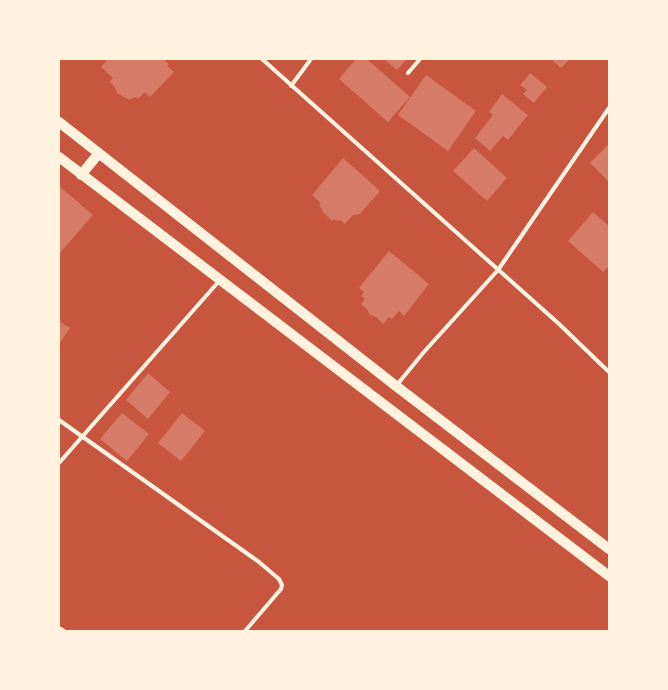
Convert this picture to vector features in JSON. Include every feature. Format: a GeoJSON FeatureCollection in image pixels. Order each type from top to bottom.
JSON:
{"type":"FeatureCollection","features":[{"type":"Feature","properties":{"kind":"highway"},"geometry":{"type":"LineString","coordinates":[[59,122],[396,386],[609,549]]}},
{"type":"Feature","properties":{"kind":"highway"},"geometry":{"type":"LineString","coordinates":[[81,175],[99,153]]}},
{"type":"Feature","properties":{"kind":"highway"},"geometry":{"type":"LineString","coordinates":[[59,157],[609,576]]}},
{"type":"Feature","properties":{"kind":"street"},"geometry":{"type":"LineString","coordinates":[[262,59],[558,323],[609,372]]}},
{"type":"Feature","properties":{"kind":"street"},"geometry":{"type":"LineString","coordinates":[[291,86],[311,59]]}},
{"type":"Feature","properties":{"kind":"street"},"geometry":{"type":"LineString","coordinates":[[408,73],[420,59]]}},
{"type":"Feature","properties":{"kind":"street"},"geometry":{"type":"LineString","coordinates":[[396,386],[423,353],[498,270],[609,108]]}},
{"type":"Feature","properties":{"kind":"street"},"geometry":{"type":"LineString","coordinates":[[59,463],[220,280]]}},
{"type":"Feature","properties":{"kind":"street"},"geometry":{"type":"LineString","coordinates":[[59,420],[260,562],[279,579],[282,585],[281,589],[245,631]]}},
{"type":"Feature","properties":{"kind":"street"},"geometry":{"type":"LineString","coordinates":[[59,628],[64,631]]}},
{"type":"Feature","properties":{"kind":"building"},"geometry":{"type":"Polygon","coordinates":[[[108,59],[163,59],[169,64],[167,66],[174,72],[150,97],[145,92],[138,99],[135,97],[129,100],[117,93],[115,87],[110,82],[113,78],[101,67],[108,59]]]}},
{"type":"Feature","properties":{"kind":"building"},"geometry":{"type":"Polygon","coordinates":[[[356,59],[367,59],[410,97],[388,122],[339,79],[356,59]]]}},
{"type":"Feature","properties":{"kind":"building"},"geometry":{"type":"Polygon","coordinates":[[[384,59],[407,59],[397,70],[384,59]]]}},
{"type":"Feature","properties":{"kind":"building"},"geometry":{"type":"Polygon","coordinates":[[[551,59],[570,59],[561,68],[551,59]]]}},
{"type":"Feature","properties":{"kind":"building"},"geometry":{"type":"Polygon","coordinates":[[[530,73],[547,87],[534,103],[523,94],[527,90],[520,85],[530,73]]]}},
{"type":"Feature","properties":{"kind":"building"},"geometry":{"type":"Polygon","coordinates":[[[426,75],[476,111],[448,151],[398,115],[426,75]]]}},
{"type":"Feature","properties":{"kind":"building"},"geometry":{"type":"Polygon","coordinates":[[[502,94],[528,115],[508,140],[503,136],[490,151],[475,138],[493,115],[489,112],[502,94]]]}},
{"type":"Feature","properties":{"kind":"building"},"geometry":{"type":"Polygon","coordinates":[[[609,144],[609,182],[590,163],[609,144]]]}},
{"type":"Feature","properties":{"kind":"building"},"geometry":{"type":"Polygon","coordinates":[[[474,148],[507,178],[487,201],[453,171],[474,148]]]}},
{"type":"Feature","properties":{"kind":"building"},"geometry":{"type":"Polygon","coordinates":[[[343,158],[380,191],[360,214],[353,215],[345,224],[340,220],[337,221],[334,219],[332,221],[322,211],[319,205],[321,203],[312,195],[343,158]]]}},
{"type":"Feature","properties":{"kind":"building"},"geometry":{"type":"Polygon","coordinates":[[[59,186],[93,215],[59,254],[59,186]]]}},
{"type":"Feature","properties":{"kind":"building"},"geometry":{"type":"Polygon","coordinates":[[[593,212],[609,226],[609,266],[603,272],[568,241],[593,212]]]}},
{"type":"Feature","properties":{"kind":"building"},"geometry":{"type":"Polygon","coordinates":[[[389,251],[429,284],[404,316],[399,311],[392,319],[389,317],[383,324],[376,317],[370,315],[367,309],[361,304],[365,299],[361,296],[364,292],[359,288],[389,251]]]}},
{"type":"Feature","properties":{"kind":"building"},"geometry":{"type":"Polygon","coordinates":[[[59,321],[70,328],[59,344],[59,321]]]}},
{"type":"Feature","properties":{"kind":"building"},"geometry":{"type":"Polygon","coordinates":[[[148,373],[170,392],[148,419],[126,400],[148,373]]]}},
{"type":"Feature","properties":{"kind":"building"},"geometry":{"type":"Polygon","coordinates":[[[122,413],[149,434],[127,461],[100,439],[122,413]]]}},
{"type":"Feature","properties":{"kind":"building"},"geometry":{"type":"Polygon","coordinates":[[[182,413],[205,431],[181,461],[158,443],[182,413]]]}}]}
